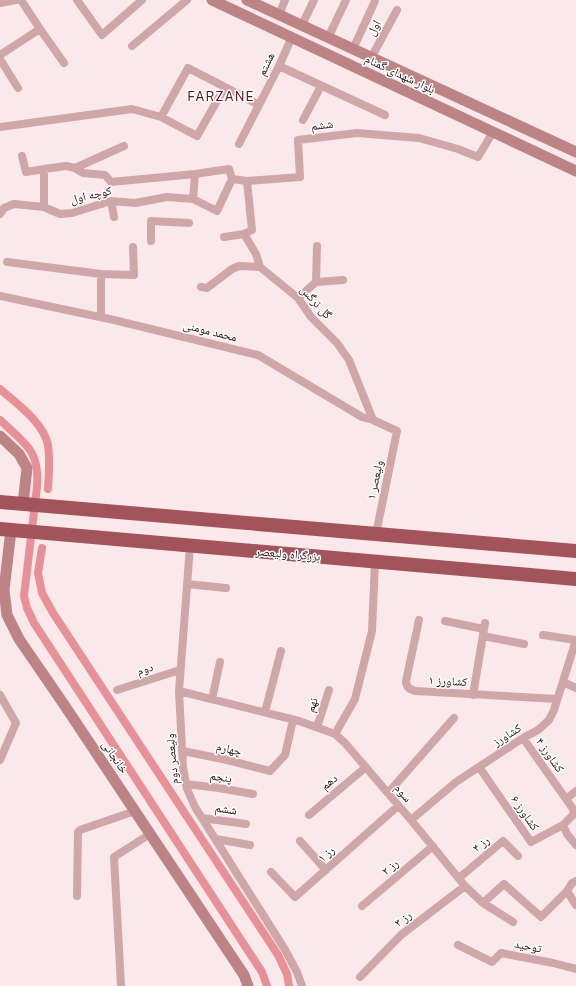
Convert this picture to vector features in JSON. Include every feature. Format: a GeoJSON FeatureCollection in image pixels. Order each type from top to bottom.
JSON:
{"type":"FeatureCollection","features":[{"type":"Feature","properties":{"kind":"highway"},"geometry":{"type":"LineString","coordinates":[[0,502],[576,551]]}},
{"type":"Feature","properties":{"kind":"highway","name":"بزرگراه ولیعصر"},"geometry":{"type":"LineString","coordinates":[[5,530],[576,579]]}},
{"type":"Feature","properties":{"kind":"main road","name":"بلوار شهدای گمنام"},"geometry":{"type":"LineString","coordinates":[[212,0],[576,171]]}},
{"type":"Feature","properties":{"kind":"main road","name":"بلوار شهدای گمنام"},"geometry":{"type":"LineString","coordinates":[[247,0],[260,3],[278,14],[328,38],[576,152]]}},
{"type":"Feature","properties":{"kind":"main road"},"geometry":{"type":"LineString","coordinates":[[492,132],[500,117]]}},
{"type":"Feature","properties":{"kind":"main road"},"geometry":{"type":"LineString","coordinates":[[0,436],[19,454],[27,468],[23,504]]}},
{"type":"Feature","properties":{"kind":"main road","name":"خانجانی"},"geometry":{"type":"LineString","coordinates":[[5,530],[4,590],[7,615],[19,639],[244,975],[248,986]]}},
{"type":"Feature","properties":{"kind":"street"},"geometry":{"type":"LineString","coordinates":[[0,3],[16,0]]}},
{"type":"Feature","properties":{"kind":"street"},"geometry":{"type":"LineString","coordinates":[[20,0],[64,63]]}},
{"type":"Feature","properties":{"kind":"street"},"geometry":{"type":"LineString","coordinates":[[77,0],[102,35],[142,0]]}},
{"type":"Feature","properties":{"kind":"street"},"geometry":{"type":"LineString","coordinates":[[132,46],[187,0]]}},
{"type":"Feature","properties":{"kind":"street"},"geometry":{"type":"LineString","coordinates":[[278,14],[286,0]]}},
{"type":"Feature","properties":{"kind":"street"},"geometry":{"type":"LineString","coordinates":[[302,25],[314,0]]}},
{"type":"Feature","properties":{"kind":"street"},"geometry":{"type":"LineString","coordinates":[[328,38],[346,0]]}},
{"type":"Feature","properties":{"kind":"street"},"geometry":{"type":"LineString","coordinates":[[353,49],[375,1]]}},
{"type":"Feature","properties":{"kind":"street","name":"اول"},"geometry":{"type":"LineString","coordinates":[[372,58],[397,10]]}},
{"type":"Feature","properties":{"kind":"street"},"geometry":{"type":"LineString","coordinates":[[0,55],[40,29]]}},
{"type":"Feature","properties":{"kind":"street","name":"هشتم"},"geometry":{"type":"LineString","coordinates":[[239,144],[279,66],[292,37]]}},
{"type":"Feature","properties":{"kind":"street"},"geometry":{"type":"LineString","coordinates":[[0,60],[18,88]]}},
{"type":"Feature","properties":{"kind":"street"},"geometry":{"type":"LineString","coordinates":[[279,66],[385,114]]}},
{"type":"Feature","properties":{"kind":"street"},"geometry":{"type":"LineString","coordinates":[[161,117],[188,68],[259,105]]}},
{"type":"Feature","properties":{"kind":"street"},"geometry":{"type":"LineString","coordinates":[[303,120],[321,86]]}},
{"type":"Feature","properties":{"kind":"street"},"geometry":{"type":"LineString","coordinates":[[0,127],[132,109],[161,117],[197,136],[224,87]]}},
{"type":"Feature","properties":{"kind":"street","name":"ششم"},"geometry":{"type":"LineString","coordinates":[[247,181],[300,177],[298,140],[357,133],[419,138],[458,149],[478,157],[492,132]]}},
{"type":"Feature","properties":{"kind":"street"},"geometry":{"type":"LineString","coordinates":[[75,168],[124,146]]}},
{"type":"Feature","properties":{"kind":"street"},"geometry":{"type":"LineString","coordinates":[[22,156],[26,172],[66,166],[75,168],[83,173],[105,175],[111,182],[195,174],[229,169],[232,179],[247,181],[252,230],[244,234],[224,237]]}},
{"type":"Feature","properties":{"kind":"street"},"geometry":{"type":"LineString","coordinates":[[44,169],[44,207]]}},
{"type":"Feature","properties":{"kind":"street"},"geometry":{"type":"LineString","coordinates":[[193,200],[195,174]]}},
{"type":"Feature","properties":{"kind":"street","name":"کوچه اول"},"geometry":{"type":"LineString","coordinates":[[0,214],[4,208],[14,204],[44,207],[60,214],[72,213],[111,201],[136,203],[167,198],[193,200],[217,210],[232,179]]}},
{"type":"Feature","properties":{"kind":"street"},"geometry":{"type":"LineString","coordinates":[[111,201],[114,217]]}},
{"type":"Feature","properties":{"kind":"street"},"geometry":{"type":"LineString","coordinates":[[151,241],[151,221],[190,223]]}},
{"type":"Feature","properties":{"kind":"street"},"geometry":{"type":"LineString","coordinates":[[201,287],[207,288],[232,269],[240,266],[260,267],[256,254],[244,234]]}},
{"type":"Feature","properties":{"kind":"street"},"geometry":{"type":"LineString","coordinates":[[7,262],[101,274],[134,275],[134,246]]}},
{"type":"Feature","properties":{"kind":"street"},"geometry":{"type":"LineString","coordinates":[[316,282],[317,246]]}},
{"type":"Feature","properties":{"kind":"street","name":"گل نرگس"},"geometry":{"type":"LineString","coordinates":[[260,267],[298,298],[311,317],[337,343],[349,360],[373,420]]}},
{"type":"Feature","properties":{"kind":"street"},"geometry":{"type":"LineString","coordinates":[[101,274],[101,317]]}},
{"type":"Feature","properties":{"kind":"street"},"geometry":{"type":"LineString","coordinates":[[298,298],[316,282],[343,280]]}},
{"type":"Feature","properties":{"kind":"street","name":"محمد مومنی"},"geometry":{"type":"LineString","coordinates":[[0,296],[101,317],[258,355],[362,417],[373,420],[397,431]]}},
{"type":"Feature","properties":{"kind":"street","name":"ولیعصر ۱"},"geometry":{"type":"LineString","coordinates":[[376,534],[397,431]]}},
{"type":"Feature","properties":{"kind":"street","name":"ولیعصر دوم"},"geometry":{"type":"LineString","coordinates":[[190,546],[179,691],[183,767],[186,789],[195,807],[284,948],[297,972],[302,986]]}},
{"type":"Feature","properties":{"kind":"street"},"geometry":{"type":"LineString","coordinates":[[335,734],[355,699],[372,630],[375,562]]}},
{"type":"Feature","properties":{"kind":"street"},"geometry":{"type":"LineString","coordinates":[[187,584],[226,588]]}},
{"type":"Feature","properties":{"kind":"street","name":"کشاورز ۱"},"geometry":{"type":"LineString","coordinates":[[419,620],[406,681],[406,686],[411,690],[557,700]]}},
{"type":"Feature","properties":{"kind":"street"},"geometry":{"type":"LineString","coordinates":[[445,621],[484,629],[524,644]]}},
{"type":"Feature","properties":{"kind":"street"},"geometry":{"type":"LineString","coordinates":[[473,695],[484,629]]}},
{"type":"Feature","properties":{"kind":"street"},"geometry":{"type":"LineString","coordinates":[[543,635],[576,640]]}},
{"type":"Feature","properties":{"kind":"street","name":"کشاورز"},"geometry":{"type":"LineString","coordinates":[[411,820],[456,782],[523,738],[538,730],[549,720],[576,640]]}},
{"type":"Feature","properties":{"kind":"street"},"geometry":{"type":"LineString","coordinates":[[265,712],[281,651]]}},
{"type":"Feature","properties":{"kind":"street"},"geometry":{"type":"LineString","coordinates":[[212,699],[220,662]]}},
{"type":"Feature","properties":{"kind":"street","name":"دوم"},"geometry":{"type":"LineString","coordinates":[[117,690],[180,670]]}},
{"type":"Feature","properties":{"kind":"street"},"geometry":{"type":"LineString","coordinates":[[563,682],[576,688]]}},
{"type":"Feature","properties":{"kind":"street","name":"نهم"},"geometry":{"type":"LineString","coordinates":[[317,728],[329,690]]}},
{"type":"Feature","properties":{"kind":"street","name":"سوم"},"geometry":{"type":"LineString","coordinates":[[179,691],[265,712],[335,734],[366,767],[465,886],[483,903],[513,922]]}},
{"type":"Feature","properties":{"kind":"street"},"geometry":{"type":"LineString","coordinates":[[0,696],[16,722],[0,760]]}},
{"type":"Feature","properties":{"kind":"street"},"geometry":{"type":"LineString","coordinates":[[388,793],[454,718]]}},
{"type":"Feature","properties":{"kind":"street","name":"چهارم"},"geometry":{"type":"LineString","coordinates":[[183,751],[270,771],[285,755],[293,720]]}},
{"type":"Feature","properties":{"kind":"street","name":"کشاورز ۴"},"geometry":{"type":"LineString","coordinates":[[523,738],[573,809],[574,814],[565,822],[564,825]]}},
{"type":"Feature","properties":{"kind":"street","name":"دهم"},"geometry":{"type":"LineString","coordinates":[[309,815],[366,767]]}},
{"type":"Feature","properties":{"kind":"street","name":"کشاورز ۶"},"geometry":{"type":"LineString","coordinates":[[479,767],[531,842],[564,825]]}},
{"type":"Feature","properties":{"kind":"street","name":"پنجم"},"geometry":{"type":"LineString","coordinates":[[186,784],[253,794]]}},
{"type":"Feature","properties":{"kind":"street"},"geometry":{"type":"LineString","coordinates":[[566,799],[576,791]]}},
{"type":"Feature","properties":{"kind":"street","name":"رز ۱"},"geometry":{"type":"LineString","coordinates":[[271,872],[296,897],[398,806]]}},
{"type":"Feature","properties":{"kind":"street"},"geometry":{"type":"LineString","coordinates":[[77,896],[78,832],[135,811]]}},
{"type":"Feature","properties":{"kind":"street","name":"ششم"},"geometry":{"type":"LineString","coordinates":[[202,818],[246,824]]}},
{"type":"Feature","properties":{"kind":"street"},"geometry":{"type":"LineString","coordinates":[[564,825],[567,834],[576,845]]}},
{"type":"Feature","properties":{"kind":"street"},"geometry":{"type":"LineString","coordinates":[[121,986],[114,857],[150,834]]}},
{"type":"Feature","properties":{"kind":"street"},"geometry":{"type":"LineString","coordinates":[[216,839],[250,845]]}},
{"type":"Feature","properties":{"kind":"street"},"geometry":{"type":"LineString","coordinates":[[300,841],[326,870]]}},
{"type":"Feature","properties":{"kind":"street","name":"رز ۴"},"geometry":{"type":"LineString","coordinates":[[459,878],[503,841],[518,856]]}},
{"type":"Feature","properties":{"kind":"street","name":"رز ۲"},"geometry":{"type":"LineString","coordinates":[[362,906],[433,846]]}},
{"type":"Feature","properties":{"kind":"street"},"geometry":{"type":"LineString","coordinates":[[483,903],[504,884],[541,917],[567,891],[572,883],[576,881]]}},
{"type":"Feature","properties":{"kind":"street","name":"رز ۳"},"geometry":{"type":"LineString","coordinates":[[360,977],[401,935],[465,886]]}},
{"type":"Feature","properties":{"kind":"street"},"geometry":{"type":"LineString","coordinates":[[567,891],[576,904]]}},
{"type":"Feature","properties":{"kind":"street","name":"توحید"},"geometry":{"type":"LineString","coordinates":[[458,946],[492,962],[501,953],[576,969]]}},
{"type":"Feature","properties":{"kind":"waterway"},"geometry":{"type":"LineString","coordinates":[[0,389],[35,421],[45,437],[48,445],[49,456],[48,489]]}},
{"type":"Feature","properties":{"kind":"waterway"},"geometry":{"type":"LineString","coordinates":[[0,420],[29,449],[36,464],[37,487],[24,596],[27,608],[34,623],[262,972],[267,986]]}},
{"type":"Feature","properties":{"kind":"waterway"},"geometry":{"type":"LineString","coordinates":[[42,548],[38,573],[42,593],[53,613],[278,955],[287,974],[289,986]]}},
{"type":"Feature","properties":{"kind":"district","name":"FARZANE"},"geometry":{"type":"Point","coordinates":[221,96]}}]}
